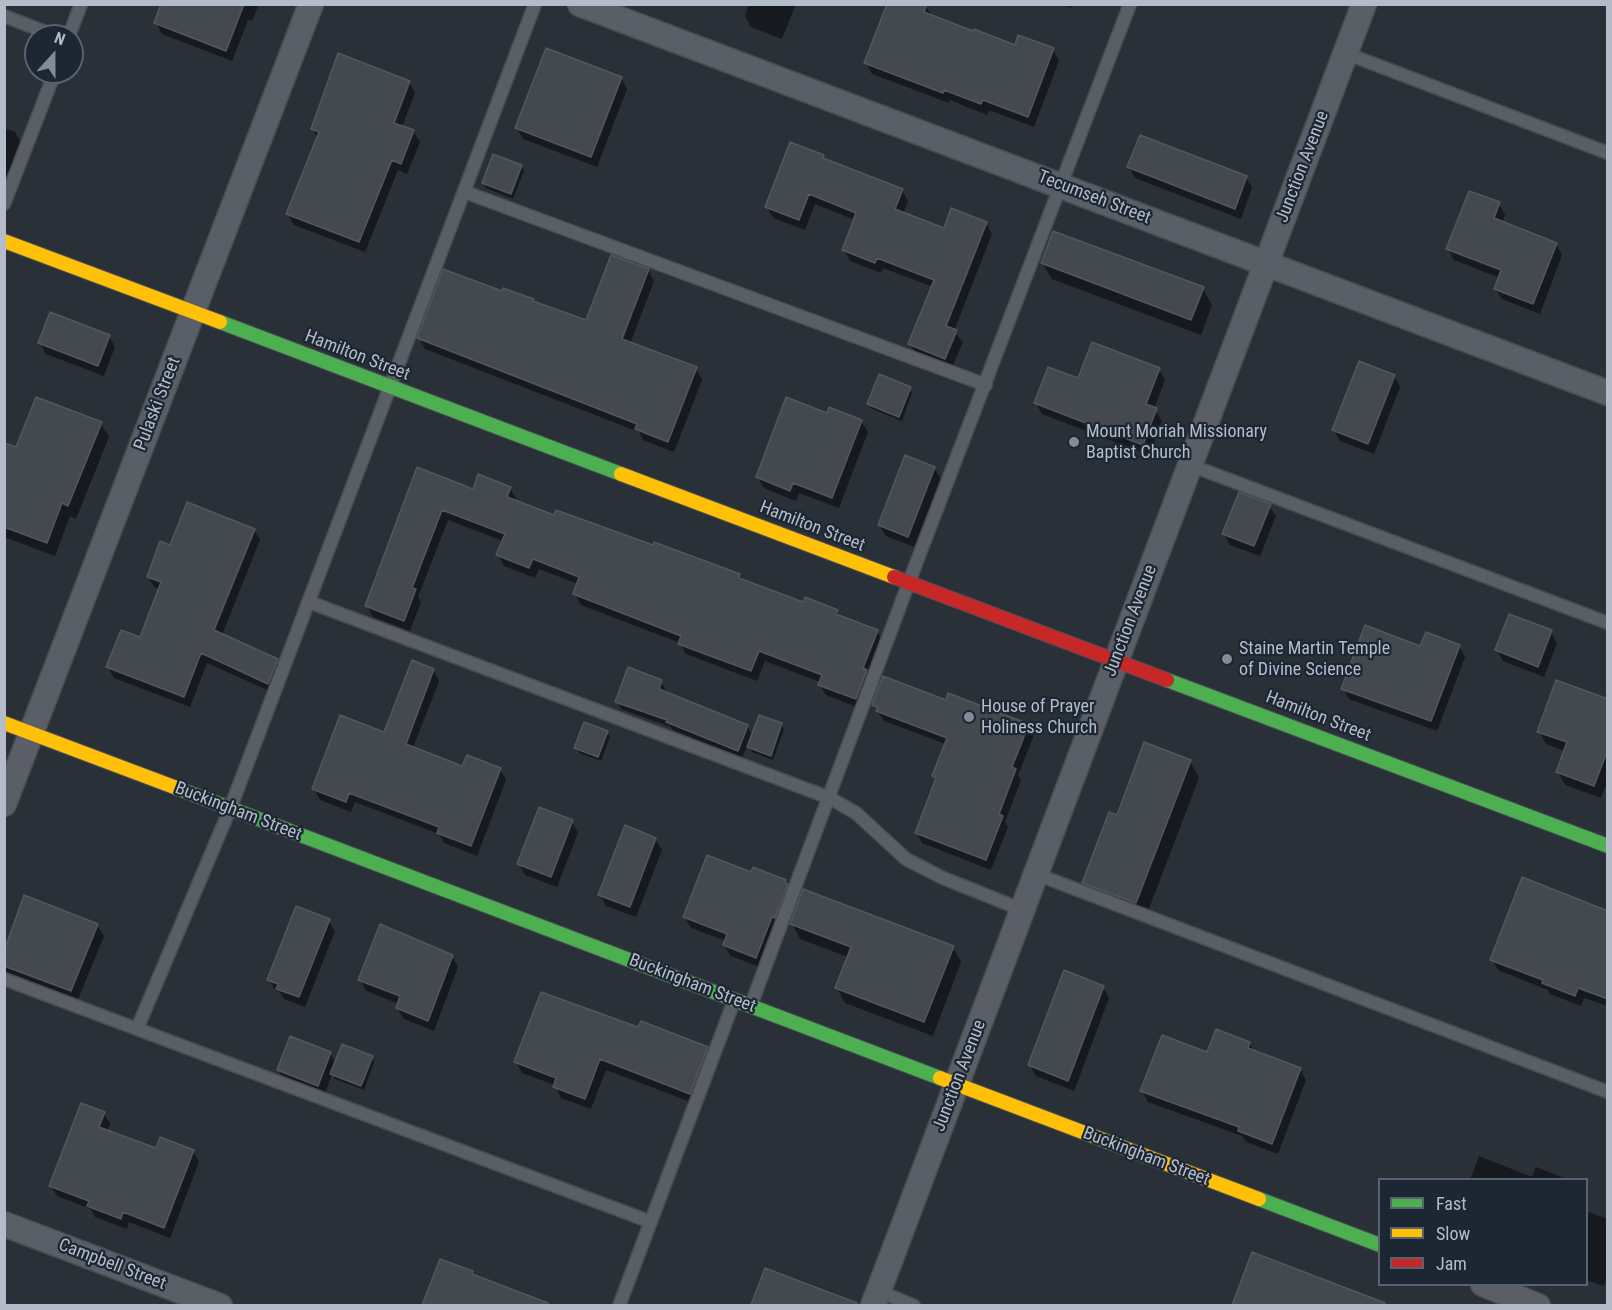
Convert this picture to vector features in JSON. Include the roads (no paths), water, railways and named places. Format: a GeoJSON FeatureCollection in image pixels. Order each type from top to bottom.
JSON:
{"type":"FeatureCollection","features":[{"type":"Feature","properties":{"kind":"street","name":"Pulaski Street"},"geometry":{"type":"LineString","coordinates":[[4,804],[311,4]]}},
{"type":"Feature","properties":{"kind":"street","name":"Tecumseh Street"},"geometry":{"type":"LineString","coordinates":[[580,4],[1608,393]]}},
{"type":"Feature","properties":{"kind":"street","name":"Junction Avenue"},"geometry":{"type":"LineString","coordinates":[[876,1298],[1364,4]]}},
{"type":"Feature","properties":{"kind":"street","name":"Hamilton Street"},"geometry":{"type":"LineString","coordinates":[[4,241],[1608,846]]}},
{"type":"Feature","properties":{"kind":"street","name":"Buckingham Street"},"geometry":{"type":"LineString","coordinates":[[4,723],[1378,1244]]}},
{"type":"Feature","properties":{"kind":"street","name":"Campbell Street"},"geometry":{"type":"LineString","coordinates":[[4,1224],[220,1305]]}},
{"type":"Feature","properties":{"kind":"street"},"geometry":{"type":"LineString","coordinates":[[1488,1286],[1538,1305]]}},
{"type":"Feature","properties":{"kind":"lane"},"geometry":{"type":"LineString","coordinates":[[74,24],[81,4]]}},
{"type":"Feature","properties":{"kind":"lane"},"geometry":{"type":"LineString","coordinates":[[137,1029],[230,809],[535,4]]}},
{"type":"Feature","properties":{"kind":"lane"},"geometry":{"type":"LineString","coordinates":[[751,1007],[909,582],[1130,4]]}},
{"type":"Feature","properties":{"kind":"lane"},"geometry":{"type":"LineString","coordinates":[[4,16],[25,24]]}},
{"type":"Feature","properties":{"kind":"lane"},"geometry":{"type":"LineString","coordinates":[[1346,53],[1608,153]]}},
{"type":"Feature","properties":{"kind":"lane"},"geometry":{"type":"LineString","coordinates":[[4,204],[50,84]]}},
{"type":"Feature","properties":{"kind":"lane"},"geometry":{"type":"LineString","coordinates":[[465,192],[986,385]]}},
{"type":"Feature","properties":{"kind":"lane"},"geometry":{"type":"LineString","coordinates":[[1190,465],[1608,623]]}},
{"type":"Feature","properties":{"kind":"lane"},"geometry":{"type":"LineString","coordinates":[[309,602],[830,798],[856,813],[906,859],[943,878],[1023,910]]}},
{"type":"Feature","properties":{"kind":"lane"},"geometry":{"type":"LineString","coordinates":[[1036,874],[1608,1092]]}},
{"type":"Feature","properties":{"kind":"lane"},"geometry":{"type":"LineString","coordinates":[[4,979],[651,1222]]}},
{"type":"Feature","properties":{"kind":"lane"},"geometry":{"type":"LineString","coordinates":[[619,1305],[734,1000]]}},
{"type":"Feature","properties":{"kind":"lane"},"geometry":{"type":"LineString","coordinates":[[876,1298],[914,1305]]}},
{"type":"Feature","properties":{"kind":"place","name":"Mount Moriah Missionary Baptist Church"},"geometry":{"type":"Point","coordinates":[1074,442]}},
{"type":"Feature","properties":{"kind":"place","name":"Staine Martin Temple of Divine Science"},"geometry":{"type":"Point","coordinates":[1227,659]}},
{"type":"Feature","properties":{"kind":"place","name":"House of Prayer Holiness Church"},"geometry":{"type":"Point","coordinates":[969,717]}}]}
